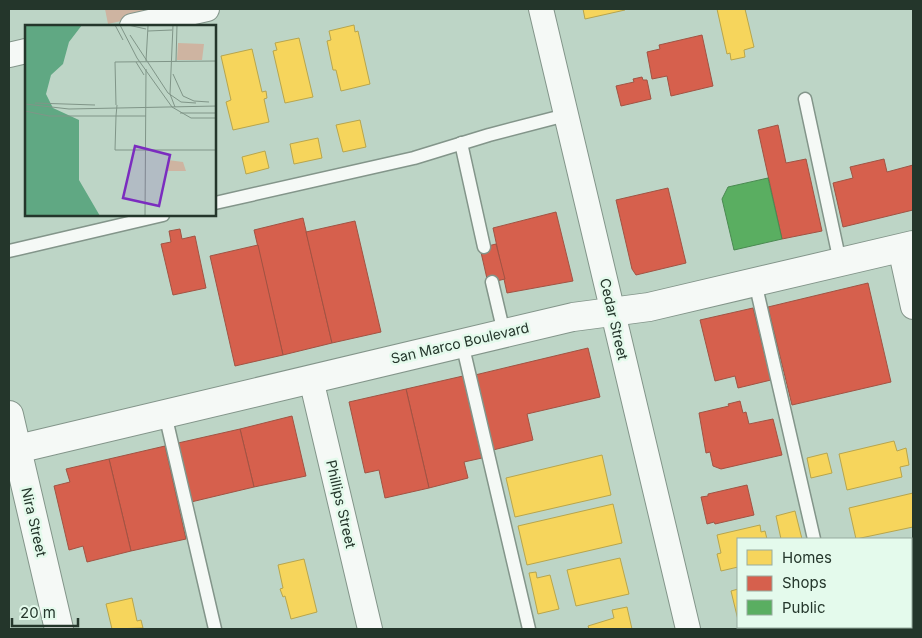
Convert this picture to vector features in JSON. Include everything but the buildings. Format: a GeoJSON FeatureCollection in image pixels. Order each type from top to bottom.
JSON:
{"type":"FeatureCollection","features":[{"type":"Feature","properties":{"kind":"main road","name":"San Marco Boulevard"},"geometry":{"type":"LineString","coordinates":[[13,450],[573,317],[649,307],[907,247]]}},
{"type":"Feature","properties":{"kind":"main road","name":"Nira Street"},"geometry":{"type":"LineString","coordinates":[[9,415],[13,450],[59,629]]}},
{"type":"Feature","properties":{"kind":"street"},"geometry":{"type":"LineString","coordinates":[[136,25],[207,9]]}},
{"type":"Feature","properties":{"kind":"street","name":"Cedar Street"},"geometry":{"type":"LineString","coordinates":[[542,9],[688,629]]}},
{"type":"Feature","properties":{"kind":"street"},"geometry":{"type":"LineString","coordinates":[[9,55],[25,51]]}},
{"type":"Feature","properties":{"kind":"street"},"geometry":{"type":"LineString","coordinates":[[907,247],[913,307]]}},
{"type":"Feature","properties":{"kind":"street","name":"Phillips Street"},"geometry":{"type":"LineString","coordinates":[[311,379],[370,629]]}},
{"type":"Feature","properties":{"kind":"lane"},"geometry":{"type":"LineString","coordinates":[[805,99],[840,262]]}},
{"type":"Feature","properties":{"kind":"lane"},"geometry":{"type":"LineString","coordinates":[[216,203],[414,158],[461,143],[566,115]]}},
{"type":"Feature","properties":{"kind":"lane"},"geometry":{"type":"LineString","coordinates":[[461,143],[484,247]]}},
{"type":"Feature","properties":{"kind":"lane"},"geometry":{"type":"LineString","coordinates":[[9,251],[159,216]]}},
{"type":"Feature","properties":{"kind":"lane"},"geometry":{"type":"LineString","coordinates":[[492,282],[504,333]]}},
{"type":"Feature","properties":{"kind":"lane"},"geometry":{"type":"LineString","coordinates":[[755,282],[814,538]]}},
{"type":"Feature","properties":{"kind":"lane"},"geometry":{"type":"LineString","coordinates":[[462,343],[529,629]]}},
{"type":"Feature","properties":{"kind":"lane"},"geometry":{"type":"LineString","coordinates":[[165,414],[215,629]]}},
{"type":"Feature","properties":{"kind":"shaded area"},"geometry":{"type":"Polygon","coordinates":[[[105,9],[174,9],[108,24],[105,9]]]}}]}
